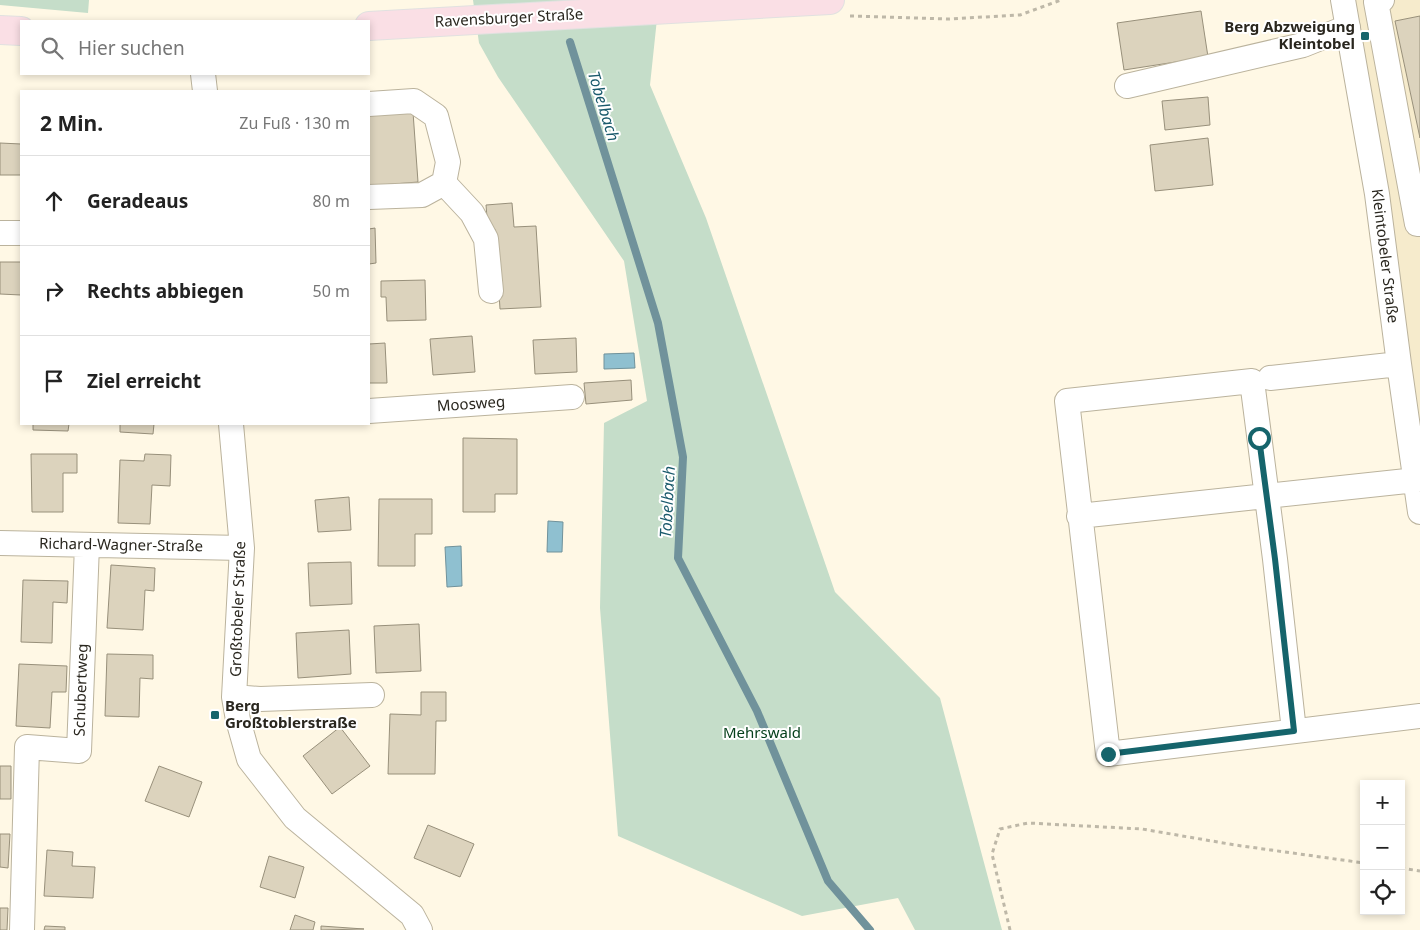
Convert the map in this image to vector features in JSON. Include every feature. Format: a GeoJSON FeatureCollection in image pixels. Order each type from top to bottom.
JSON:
{"type":"FeatureCollection","features":[{"type":"Feature","properties":{"kind":"main road","name":"Ravensburger Straße"},"geometry":{"type":"LineString","coordinates":[[370,26],[830,0]]}},
{"type":"Feature","properties":{"kind":"main road"},"geometry":{"type":"LineString","coordinates":[[0,30],[20,30]]}},
{"type":"Feature","properties":{"kind":"street","name":"Kleintobeler Straße"},"geometry":{"type":"LineString","coordinates":[[1343,0],[1377,194],[1399,364],[1413,409],[1416,480],[1420,512]]}},
{"type":"Feature","properties":{"kind":"street"},"geometry":{"type":"LineString","coordinates":[[1382,0],[1376,2],[1417,224],[1420,224]]}},
{"type":"Feature","properties":{"kind":"street"},"geometry":{"type":"LineString","coordinates":[[1127,86],[1303,45],[1348,27]]}},
{"type":"Feature","properties":{"kind":"street"},"geometry":{"type":"LineString","coordinates":[[203,75],[205,90]]}},
{"type":"Feature","properties":{"kind":"street"},"geometry":{"type":"LineString","coordinates":[[370,104],[414,101],[436,116],[448,162],[444,183]]}},
{"type":"Feature","properties":{"kind":"street"},"geometry":{"type":"LineString","coordinates":[[370,197],[422,195],[444,183]]}},
{"type":"Feature","properties":{"kind":"street"},"geometry":{"type":"LineString","coordinates":[[444,183],[472,214],[486,239],[491,291]]}},
{"type":"Feature","properties":{"kind":"street"},"geometry":{"type":"LineString","coordinates":[[0,233],[20,233]]}},
{"type":"Feature","properties":{"kind":"street"},"geometry":{"type":"LineString","coordinates":[[1270,378],[1399,364]]}},
{"type":"Feature","properties":{"kind":"street"},"geometry":{"type":"LineString","coordinates":[[1294,731],[1252,381],[1067,401],[1108,754],[1420,716]]}},
{"type":"Feature","properties":{"kind":"street","name":"Moosweg"},"geometry":{"type":"LineString","coordinates":[[370,411],[572,398]]}},
{"type":"Feature","properties":{"kind":"street","name":"Großtobeler Straße"},"geometry":{"type":"LineString","coordinates":[[231,425],[242,548],[234,697],[238,720],[249,759],[295,818],[412,915],[420,930]]}},
{"type":"Feature","properties":{"kind":"street"},"geometry":{"type":"LineString","coordinates":[[1080,516],[1416,480]]}},
{"type":"Feature","properties":{"kind":"street","name":"Richard-Wagner-Straße"},"geometry":{"type":"LineString","coordinates":[[0,543],[242,548]]}},
{"type":"Feature","properties":{"kind":"street","name":"Schubertweg"},"geometry":{"type":"LineString","coordinates":[[22,930],[27,747],[79,751],[87,545]]}},
{"type":"Feature","properties":{"kind":"street"},"geometry":{"type":"LineString","coordinates":[[234,697],[260,699],[372,695]]}},
{"type":"Feature","properties":{"kind":"path"},"geometry":{"type":"LineString","coordinates":[[1010,930],[992,854],[1000,829],[1028,823],[1142,829],[1235,845],[1360,862]]}},
{"type":"Feature","properties":{"kind":"path"},"geometry":{"type":"LineString","coordinates":[[1405,869],[1420,871]]}},
{"type":"Feature","properties":{"kind":"shaded area"},"geometry":{"type":"Polygon","coordinates":[[[1353,0],[1420,0],[1420,467],[1353,0]]]}},
{"type":"Feature","properties":{"kind":"green space"},"geometry":{"type":"Polygon","coordinates":[[[0,0],[89,0],[88,13],[0,5],[0,0]]]}},
{"type":"Feature","properties":{"kind":"green space","name":"Mehrswald"},"geometry":{"type":"Polygon","coordinates":[[[473,0],[659,0],[650,85],[706,218],[835,592],[940,698],[1002,930],[915,930],[898,898],[802,916],[618,836],[600,608],[604,423],[647,401],[624,261],[498,77],[479,43],[473,0]]]}},
{"type":"Feature","properties":{"kind":"water"},"geometry":{"type":"Polygon","coordinates":[[[634,353],[635,368],[604,369],[604,354],[634,353]]]}},
{"type":"Feature","properties":{"kind":"water"},"geometry":{"type":"Polygon","coordinates":[[[548,521],[563,522],[562,552],[547,552],[548,521]]]}},
{"type":"Feature","properties":{"kind":"water"},"geometry":{"type":"Polygon","coordinates":[[[461,546],[462,586],[447,587],[445,547],[461,546]]]}},
{"type":"Feature","properties":{"kind":"building"},"geometry":{"type":"Polygon","coordinates":[[[1201,11],[1208,57],[1124,70],[1117,23],[1201,11]]]}},
{"type":"Feature","properties":{"kind":"building"},"geometry":{"type":"Polygon","coordinates":[[[1420,16],[1420,138],[1395,21],[1420,16]]]}},
{"type":"Feature","properties":{"kind":"building"},"geometry":{"type":"Polygon","coordinates":[[[1208,97],[1210,125],[1165,130],[1162,101],[1208,97]]]}},
{"type":"Feature","properties":{"kind":"building"},"geometry":{"type":"Polygon","coordinates":[[[413,112],[418,182],[370,186],[370,115],[413,112]]]}},
{"type":"Feature","properties":{"kind":"building"},"geometry":{"type":"Polygon","coordinates":[[[1208,138],[1213,185],[1155,191],[1150,145],[1208,138]]]}},
{"type":"Feature","properties":{"kind":"building"},"geometry":{"type":"Polygon","coordinates":[[[0,143],[20,144],[20,175],[0,175],[0,143]]]}},
{"type":"Feature","properties":{"kind":"building"},"geometry":{"type":"Polygon","coordinates":[[[512,203],[514,227],[536,226],[541,307],[500,309],[495,229],[488,230],[486,205],[512,203]]]}},
{"type":"Feature","properties":{"kind":"building"},"geometry":{"type":"Polygon","coordinates":[[[375,228],[376,263],[370,264],[370,229],[375,228]]]}},
{"type":"Feature","properties":{"kind":"building"},"geometry":{"type":"Polygon","coordinates":[[[0,262],[20,262],[20,295],[0,294],[0,262]]]}},
{"type":"Feature","properties":{"kind":"building"},"geometry":{"type":"Polygon","coordinates":[[[425,280],[426,320],[387,321],[386,297],[381,297],[381,281],[425,280]]]}},
{"type":"Feature","properties":{"kind":"building"},"geometry":{"type":"Polygon","coordinates":[[[472,336],[475,372],[433,375],[430,339],[472,336]]]}},
{"type":"Feature","properties":{"kind":"building"},"geometry":{"type":"Polygon","coordinates":[[[576,338],[577,372],[535,374],[533,340],[576,338]]]}},
{"type":"Feature","properties":{"kind":"building"},"geometry":{"type":"Polygon","coordinates":[[[385,343],[387,383],[370,383],[370,344],[385,343]]]}},
{"type":"Feature","properties":{"kind":"building"},"geometry":{"type":"Polygon","coordinates":[[[631,380],[632,400],[586,404],[584,383],[631,380]]]}},
{"type":"Feature","properties":{"kind":"building"},"geometry":{"type":"Polygon","coordinates":[[[33,425],[69,425],[68,431],[33,430],[33,425]]]}},
{"type":"Feature","properties":{"kind":"building"},"geometry":{"type":"Polygon","coordinates":[[[120,425],[154,425],[153,434],[120,432],[120,425]]]}},
{"type":"Feature","properties":{"kind":"building"},"geometry":{"type":"Polygon","coordinates":[[[463,438],[517,439],[517,494],[495,494],[495,512],[463,512],[463,438]]]}},
{"type":"Feature","properties":{"kind":"building"},"geometry":{"type":"Polygon","coordinates":[[[31,454],[77,454],[77,473],[63,473],[63,512],[32,512],[31,454]]]}},
{"type":"Feature","properties":{"kind":"building"},"geometry":{"type":"Polygon","coordinates":[[[145,454],[171,455],[170,486],[152,485],[150,524],[118,523],[120,460],[144,461],[145,454]]]}},
{"type":"Feature","properties":{"kind":"building"},"geometry":{"type":"Polygon","coordinates":[[[349,497],[351,530],[318,532],[315,500],[349,497]]]}},
{"type":"Feature","properties":{"kind":"building"},"geometry":{"type":"Polygon","coordinates":[[[379,499],[432,499],[432,534],[415,534],[415,566],[378,566],[379,499]]]}},
{"type":"Feature","properties":{"kind":"building"},"geometry":{"type":"Polygon","coordinates":[[[351,562],[352,604],[310,606],[308,563],[351,562]]]}},
{"type":"Feature","properties":{"kind":"building"},"geometry":{"type":"Polygon","coordinates":[[[111,565],[155,568],[154,591],[145,590],[143,630],[107,628],[111,565]]]}},
{"type":"Feature","properties":{"kind":"building"},"geometry":{"type":"Polygon","coordinates":[[[23,580],[68,581],[67,603],[53,602],[52,643],[21,642],[23,580]]]}},
{"type":"Feature","properties":{"kind":"building"},"geometry":{"type":"Polygon","coordinates":[[[419,624],[421,671],[376,673],[374,626],[419,624]]]}},
{"type":"Feature","properties":{"kind":"building"},"geometry":{"type":"Polygon","coordinates":[[[349,630],[351,674],[298,678],[296,633],[349,630]]]}},
{"type":"Feature","properties":{"kind":"building"},"geometry":{"type":"Polygon","coordinates":[[[107,654],[153,655],[153,679],[140,678],[139,717],[105,716],[107,654]]]}},
{"type":"Feature","properties":{"kind":"building"},"geometry":{"type":"Polygon","coordinates":[[[19,664],[67,666],[66,692],[52,692],[50,728],[16,726],[19,664]]]}},
{"type":"Feature","properties":{"kind":"building"},"geometry":{"type":"Polygon","coordinates":[[[421,692],[446,692],[446,721],[436,721],[435,774],[388,774],[390,714],[421,715],[421,692]]]}},
{"type":"Feature","properties":{"kind":"building"},"geometry":{"type":"Polygon","coordinates":[[[340,727],[370,766],[332,794],[303,756],[340,727]]]}},
{"type":"Feature","properties":{"kind":"building"},"geometry":{"type":"Polygon","coordinates":[[[0,766],[11,766],[11,799],[0,799],[0,766]]]}},
{"type":"Feature","properties":{"kind":"building"},"geometry":{"type":"Polygon","coordinates":[[[159,766],[202,782],[189,817],[145,801],[159,766]]]}},
{"type":"Feature","properties":{"kind":"building"},"geometry":{"type":"Polygon","coordinates":[[[428,825],[474,844],[460,877],[414,858],[428,825]]]}},
{"type":"Feature","properties":{"kind":"building"},"geometry":{"type":"Polygon","coordinates":[[[0,834],[10,834],[8,868],[0,867],[0,834]]]}},
{"type":"Feature","properties":{"kind":"building"},"geometry":{"type":"Polygon","coordinates":[[[47,850],[73,852],[72,866],[95,867],[93,898],[44,896],[47,850]]]}},
{"type":"Feature","properties":{"kind":"building"},"geometry":{"type":"Polygon","coordinates":[[[269,856],[304,867],[295,898],[260,887],[269,856]]]}},
{"type":"Feature","properties":{"kind":"building"},"geometry":{"type":"Polygon","coordinates":[[[0,908],[8,908],[7,930],[0,930],[0,908]]]}},
{"type":"Feature","properties":{"kind":"building"},"geometry":{"type":"Polygon","coordinates":[[[295,915],[315,922],[313,930],[290,930],[295,915]]]}},
{"type":"Feature","properties":{"kind":"building"},"geometry":{"type":"Polygon","coordinates":[[[45,926],[65,927],[65,930],[44,930],[45,926]]]}},
{"type":"Feature","properties":{"kind":"building"},"geometry":{"type":"Polygon","coordinates":[[[321,926],[364,929],[321,930],[321,926]]]}},
{"type":"Feature","properties":{"kind":"waterway","name":"Tobelbach"},"geometry":{"type":"LineString","coordinates":[[570,42],[658,323],[683,457],[678,558],[757,711],[828,881],[870,930]]}},
{"type":"Feature","properties":{"kind":"place","name":"Berg Abzweigung Kleintobel"},"geometry":{"type":"Point","coordinates":[1365,36]}},
{"type":"Feature","properties":{"kind":"place","name":"Berg Großtoblerstraße"},"geometry":{"type":"Point","coordinates":[215,715]}},
{"type":"Feature","properties":{"kind":"route"},"geometry":{"type":"LineString","coordinates":[[1108,754],[1294,731],[1275,559],[1259,438]]}}]}
